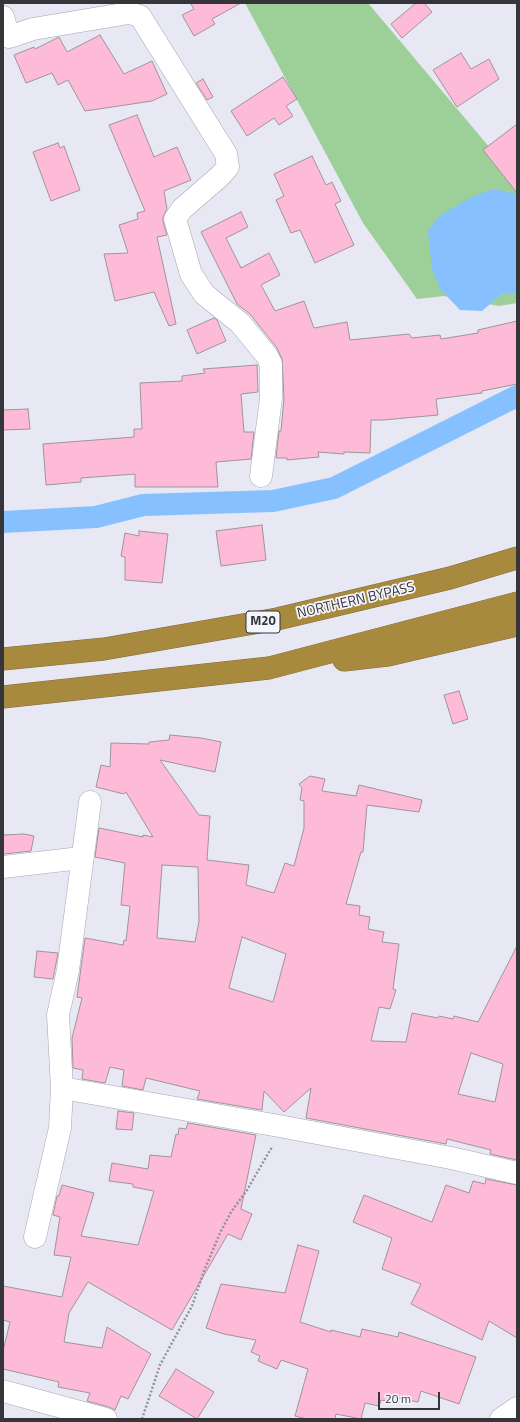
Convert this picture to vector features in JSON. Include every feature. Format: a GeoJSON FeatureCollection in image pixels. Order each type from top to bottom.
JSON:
{"type":"FeatureCollection","features":[{"type":"Feature","properties":{"kind":"highway"},"geometry":{"type":"LineString","coordinates":[[488,567],[517,546]]}},
{"type":"Feature","properties":{"kind":"highway","name":"NORTHERN BYPASS"},"geometry":{"type":"LineString","coordinates":[[3,659],[104,649],[277,619],[450,578],[517,558]]}},
{"type":"Feature","properties":{"kind":"highway"},"geometry":{"type":"LineString","coordinates":[[269,668],[517,603]]}},
{"type":"Feature","properties":{"kind":"highway"},"geometry":{"type":"LineString","coordinates":[[3,697],[388,655],[517,626]]}},
{"type":"Feature","properties":{"kind":"street"},"geometry":{"type":"LineString","coordinates":[[3,16],[6,39],[33,29],[129,13],[140,16],[226,154],[228,167],[220,176],[182,209],[175,219],[191,274],[204,294],[240,323],[267,356],[271,364],[271,398],[261,476]]}},
{"type":"Feature","properties":{"kind":"street"},"geometry":{"type":"LineString","coordinates":[[34,1237],[60,1128],[62,1088],[58,1015],[68,970],[81,858],[90,802]]}},
{"type":"Feature","properties":{"kind":"street"},"geometry":{"type":"LineString","coordinates":[[3,867],[81,858]]}},
{"type":"Feature","properties":{"kind":"street"},"geometry":{"type":"LineString","coordinates":[[62,1088],[451,1158],[517,1173]]}},
{"type":"Feature","properties":{"kind":"street"},"geometry":{"type":"LineString","coordinates":[[3,1391],[106,1419]]}},
{"type":"Feature","properties":{"kind":"street"},"geometry":{"type":"LineString","coordinates":[[501,1419],[517,1408]]}},
{"type":"Feature","properties":{"kind":"path"},"geometry":{"type":"LineString","coordinates":[[142,1419],[160,1365],[192,1306],[220,1233],[231,1212],[247,1190],[273,1146],[279,1126]]}},
{"type":"Feature","properties":{"kind":"green space"},"geometry":{"type":"Polygon","coordinates":[[[245,3],[368,3],[517,180],[517,303],[499,306],[444,296],[417,299],[363,223],[245,3]]]}},
{"type":"Feature","properties":{"kind":"water"},"geometry":{"type":"Polygon","coordinates":[[[493,189],[517,194],[517,293],[503,293],[482,311],[460,310],[440,289],[432,269],[428,231],[439,216],[470,198],[493,189]]]}},
{"type":"Feature","properties":{"kind":"building"},"geometry":{"type":"Polygon","coordinates":[[[190,3],[241,3],[212,19],[215,24],[194,36],[182,15],[194,9],[190,3]]]}},
{"type":"Feature","properties":{"kind":"building"},"geometry":{"type":"Polygon","coordinates":[[[416,3],[424,3],[432,12],[402,38],[391,24],[416,3]]]}},
{"type":"Feature","properties":{"kind":"building"},"geometry":{"type":"Polygon","coordinates":[[[100,35],[124,74],[152,61],[167,94],[152,101],[85,111],[68,80],[58,85],[52,73],[26,83],[14,55],[34,47],[35,49],[59,37],[67,52],[100,35]]]}},
{"type":"Feature","properties":{"kind":"building"},"geometry":{"type":"Polygon","coordinates":[[[461,53],[471,69],[489,59],[499,79],[457,107],[433,70],[461,53]]]}},
{"type":"Feature","properties":{"kind":"building"},"geometry":{"type":"Polygon","coordinates":[[[283,77],[297,99],[286,106],[293,116],[279,125],[274,118],[247,136],[231,111],[283,77]]]}},
{"type":"Feature","properties":{"kind":"building"},"geometry":{"type":"Polygon","coordinates":[[[203,79],[213,97],[207,100],[196,83],[203,79]]]}},
{"type":"Feature","properties":{"kind":"building"},"geometry":{"type":"Polygon","coordinates":[[[137,115],[154,157],[177,147],[191,180],[164,191],[167,209],[163,217],[163,222],[167,235],[157,237],[176,324],[169,326],[154,292],[115,301],[104,254],[128,253],[119,225],[138,219],[137,213],[145,211],[109,125],[137,115]]]}},
{"type":"Feature","properties":{"kind":"building"},"geometry":{"type":"Polygon","coordinates":[[[517,124],[517,193],[483,150],[517,124]]]}},
{"type":"Feature","properties":{"kind":"building"},"geometry":{"type":"Polygon","coordinates":[[[58,143],[60,148],[64,146],[80,190],[51,201],[33,152],[58,143]]]}},
{"type":"Feature","properties":{"kind":"building"},"geometry":{"type":"Polygon","coordinates":[[[312,156],[326,185],[332,182],[341,201],[335,204],[354,245],[315,263],[300,230],[291,233],[276,200],[284,196],[274,174],[312,156]]]}},
{"type":"Feature","properties":{"kind":"building"},"geometry":{"type":"Polygon","coordinates":[[[241,212],[248,227],[226,238],[241,268],[269,253],[280,275],[261,285],[275,311],[304,301],[314,328],[347,322],[350,340],[409,334],[412,338],[440,335],[441,339],[478,333],[478,330],[517,321],[517,384],[482,391],[482,393],[436,399],[438,415],[371,420],[370,453],[344,452],[344,454],[318,452],[319,457],[287,460],[287,458],[276,458],[279,431],[281,431],[284,398],[282,359],[277,348],[250,314],[237,304],[201,232],[241,212]]]}},
{"type":"Feature","properties":{"kind":"building"},"geometry":{"type":"Polygon","coordinates":[[[214,318],[217,320],[226,341],[197,354],[187,330],[214,318]]]}},
{"type":"Feature","properties":{"kind":"building"},"geometry":{"type":"Polygon","coordinates":[[[257,365],[258,392],[241,394],[244,432],[254,432],[251,459],[216,462],[218,487],[135,487],[135,474],[81,478],[81,482],[46,485],[43,444],[134,437],[134,429],[142,429],[140,383],[182,381],[182,376],[205,373],[203,369],[257,365]]]}},
{"type":"Feature","properties":{"kind":"building"},"geometry":{"type":"Polygon","coordinates":[[[28,409],[30,429],[3,430],[3,410],[28,409]]]}},
{"type":"Feature","properties":{"kind":"building"},"geometry":{"type":"Polygon","coordinates":[[[262,525],[266,560],[221,566],[216,531],[262,525]]]}},
{"type":"Feature","properties":{"kind":"building"},"geometry":{"type":"Polygon","coordinates":[[[139,531],[168,534],[162,583],[125,580],[125,557],[121,556],[125,533],[139,536],[139,531]]]}},
{"type":"Feature","properties":{"kind":"building"},"geometry":{"type":"Polygon","coordinates":[[[459,691],[468,719],[453,724],[444,695],[459,691]]]}},
{"type":"Feature","properties":{"kind":"building"},"geometry":{"type":"Polygon","coordinates":[[[170,735],[201,738],[221,742],[215,772],[160,760],[199,815],[210,816],[207,860],[249,865],[246,885],[274,893],[285,863],[294,866],[304,828],[304,801],[300,800],[302,788],[299,784],[310,776],[325,779],[322,791],[356,796],[359,785],[422,800],[419,812],[367,805],[363,852],[361,852],[346,904],[360,906],[359,915],[370,917],[368,929],[384,932],[382,942],[399,944],[393,989],[396,990],[390,1009],[379,1007],[371,1041],[406,1042],[412,1013],[438,1018],[439,1016],[453,1019],[454,1016],[478,1022],[517,946],[517,1160],[490,1154],[491,1150],[447,1139],[446,1144],[306,1118],[311,1088],[284,1112],[264,1091],[262,1110],[197,1099],[200,1091],[146,1078],[143,1090],[122,1086],[124,1070],[110,1067],[105,1083],[82,1079],[83,1070],[73,1068],[72,1038],[82,998],[77,997],[85,938],[123,945],[124,940],[126,941],[130,906],[121,905],[125,863],[95,857],[99,828],[143,837],[143,835],[153,837],[126,792],[124,794],[96,787],[101,765],[110,767],[111,743],[149,744],[149,742],[169,740],[170,735]],[[162,865],[157,938],[195,942],[199,921],[198,867],[162,865]],[[242,937],[229,988],[273,1002],[286,954],[242,937]],[[471,1053],[458,1094],[495,1102],[503,1064],[471,1053]]]}},
{"type":"Feature","properties":{"kind":"building"},"geometry":{"type":"Polygon","coordinates":[[[24,834],[34,836],[31,851],[3,854],[3,835],[24,834]]]}},
{"type":"Feature","properties":{"kind":"building"},"geometry":{"type":"Polygon","coordinates":[[[37,951],[58,953],[53,979],[34,977],[37,951]]]}},
{"type":"Feature","properties":{"kind":"building"},"geometry":{"type":"Polygon","coordinates":[[[118,1111],[134,1113],[132,1130],[116,1129],[118,1111]]]}},
{"type":"Feature","properties":{"kind":"building"},"geometry":{"type":"Polygon","coordinates":[[[188,1123],[256,1135],[241,1209],[252,1214],[241,1240],[228,1234],[172,1330],[88,1282],[69,1313],[64,1342],[102,1348],[107,1327],[151,1354],[128,1399],[121,1396],[115,1410],[87,1401],[90,1393],[58,1387],[59,1382],[3,1369],[3,1351],[10,1322],[3,1320],[3,1286],[62,1297],[71,1257],[54,1255],[60,1217],[53,1215],[57,1196],[59,1196],[62,1185],[94,1193],[81,1236],[138,1245],[154,1191],[133,1187],[133,1184],[109,1181],[112,1163],[148,1169],[150,1155],[171,1157],[176,1134],[178,1135],[179,1128],[186,1129],[188,1123]]]}},
{"type":"Feature","properties":{"kind":"building"},"geometry":{"type":"Polygon","coordinates":[[[486,1179],[517,1185],[517,1338],[489,1321],[482,1340],[411,1304],[421,1284],[382,1269],[392,1238],[353,1222],[364,1195],[432,1222],[446,1185],[469,1193],[473,1181],[485,1184],[486,1179]]]}},
{"type":"Feature","properties":{"kind":"building"},"geometry":{"type":"Polygon","coordinates":[[[298,1245],[319,1251],[300,1322],[331,1332],[331,1330],[360,1337],[362,1329],[398,1337],[399,1332],[476,1357],[459,1404],[421,1391],[418,1402],[392,1397],[391,1402],[381,1400],[379,1406],[365,1403],[361,1419],[336,1414],[335,1419],[307,1419],[295,1416],[308,1369],[281,1360],[277,1369],[258,1361],[260,1356],[251,1352],[256,1340],[224,1334],[206,1328],[221,1284],[285,1293],[298,1245]]]}},
{"type":"Feature","properties":{"kind":"building"},"geometry":{"type":"Polygon","coordinates":[[[176,1369],[214,1392],[197,1419],[159,1396],[176,1369]]]}},
{"type":"Feature","properties":{"kind":"waterway"},"geometry":{"type":"LineString","coordinates":[[3,522],[96,517],[143,505],[273,501],[334,488],[517,396]]}}]}
